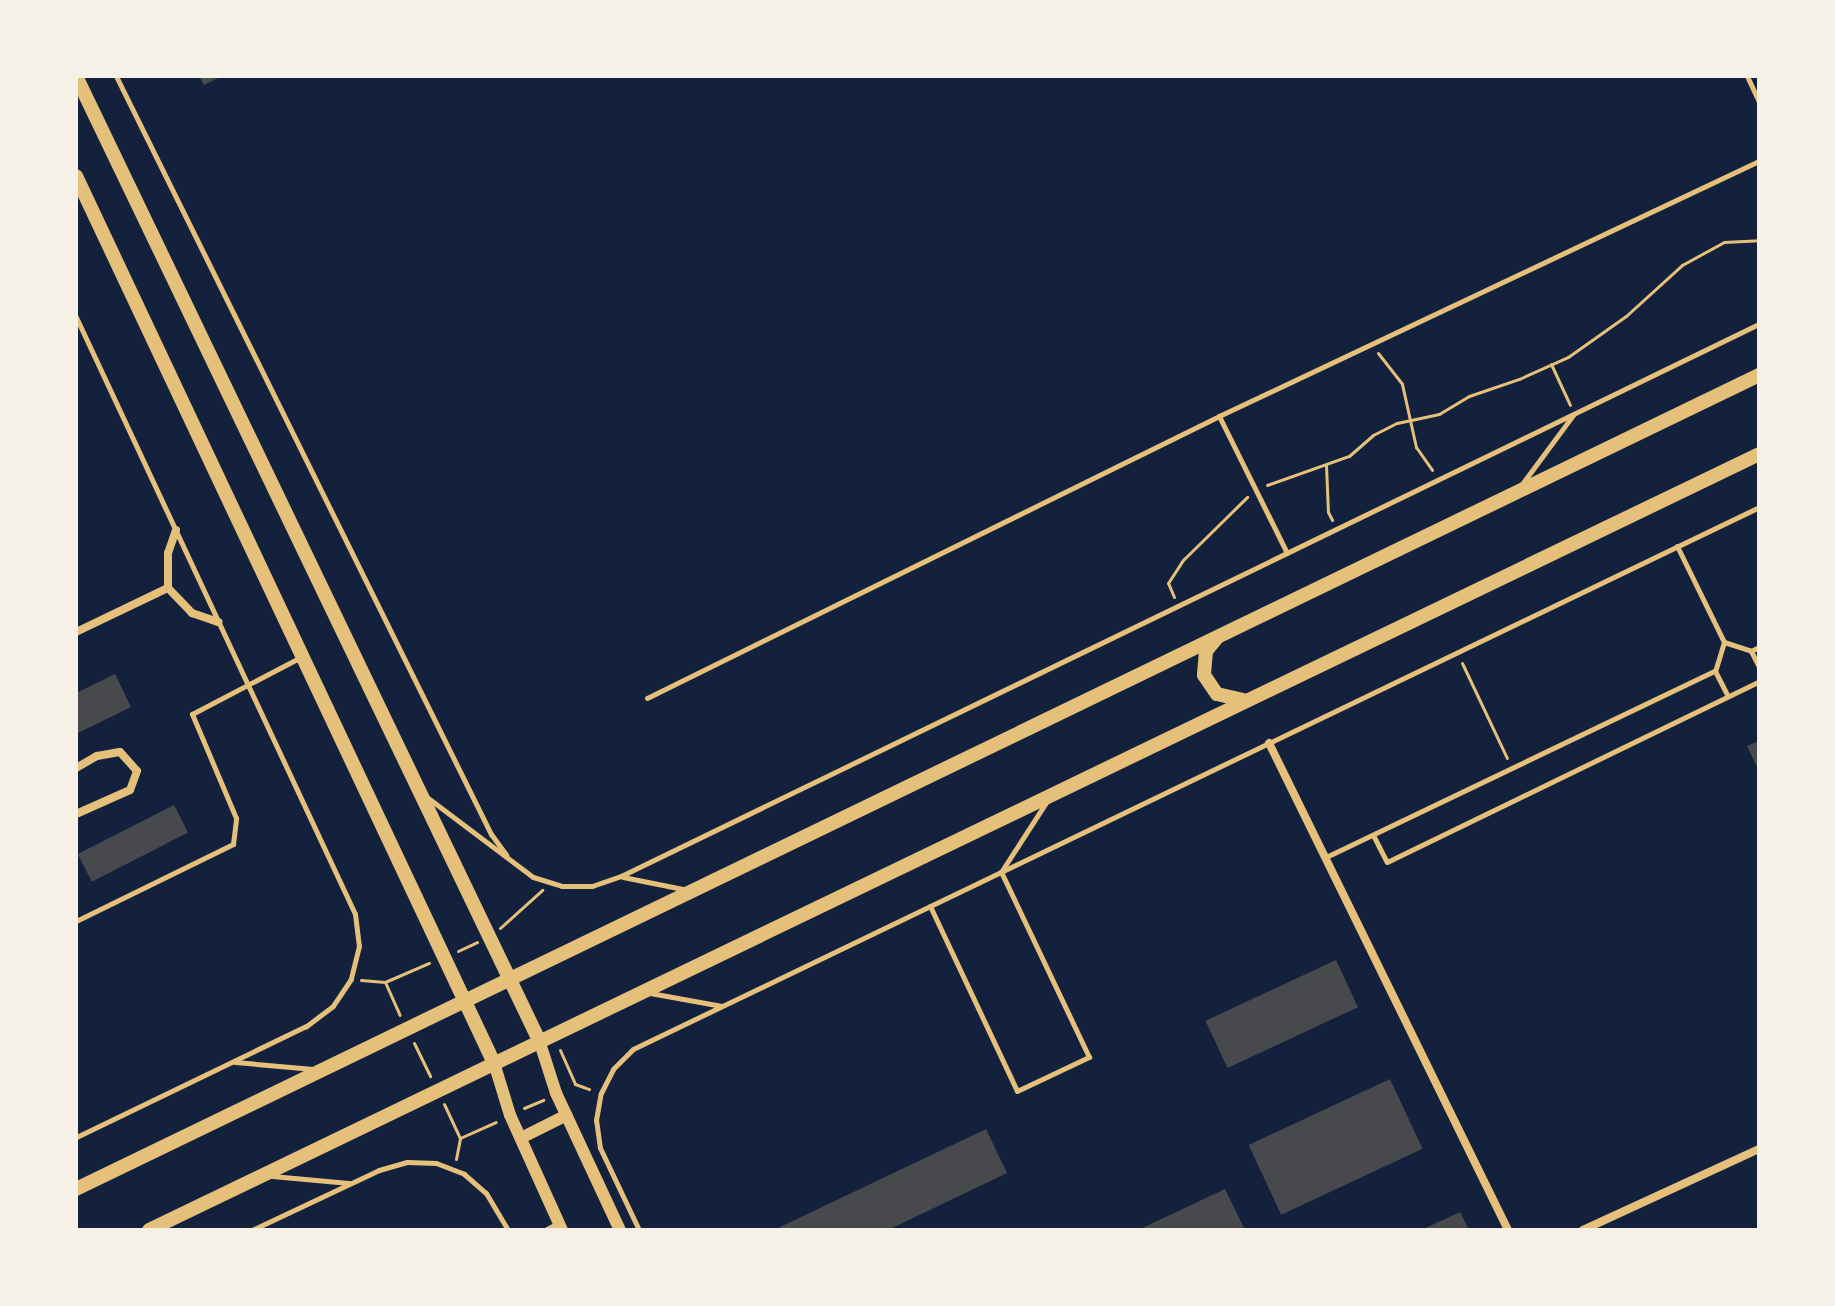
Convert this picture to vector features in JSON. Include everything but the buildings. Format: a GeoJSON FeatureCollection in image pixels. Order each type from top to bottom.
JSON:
{"type":"FeatureCollection","features":[{"type":"Feature","properties":{"kind":"main road"},"geometry":{"type":"LineString","coordinates":[[76,76],[539,1040]]}},
{"type":"Feature","properties":{"kind":"main road"},"geometry":{"type":"LineString","coordinates":[[76,176],[494,1063]]}},
{"type":"Feature","properties":{"kind":"main road"},"geometry":{"type":"LineString","coordinates":[[76,1189],[1759,375]]}},
{"type":"Feature","properties":{"kind":"main road"},"geometry":{"type":"LineString","coordinates":[[149,1230],[1759,454]]}},
{"type":"Feature","properties":{"kind":"main road"},"geometry":{"type":"LineString","coordinates":[[1223,634],[1206,651],[1203,663],[1209,686],[1228,699],[1252,698]]}},
{"type":"Feature","properties":{"kind":"street"},"geometry":{"type":"LineString","coordinates":[[176,530],[168,553],[168,588],[192,613],[218,622]]}},
{"type":"Feature","properties":{"kind":"street"},"geometry":{"type":"LineString","coordinates":[[76,632],[168,588]]}},
{"type":"Feature","properties":{"kind":"street"},"geometry":{"type":"LineString","coordinates":[[1269,743],[1508,1230]]}},
{"type":"Feature","properties":{"kind":"street"},"geometry":{"type":"LineString","coordinates":[[76,768],[97,756],[120,752],[137,771],[130,790],[76,814]]}},
{"type":"Feature","properties":{"kind":"street"},"geometry":{"type":"LineString","coordinates":[[539,1040],[567,1115],[620,1230]]}},
{"type":"Feature","properties":{"kind":"street"},"geometry":{"type":"LineString","coordinates":[[494,1063],[521,1138],[561,1227]]}},
{"type":"Feature","properties":{"kind":"street"},"geometry":{"type":"LineString","coordinates":[[521,1138],[567,1115]]}},
{"type":"Feature","properties":{"kind":"street"},"geometry":{"type":"LineString","coordinates":[[1583,1230],[1759,1149]]}},
{"type":"Feature","properties":{"kind":"lane"},"geometry":{"type":"LineString","coordinates":[[116,76],[484,820],[509,859]]}},
{"type":"Feature","properties":{"kind":"lane"},"geometry":{"type":"LineString","coordinates":[[1747,76],[1759,102]]}},
{"type":"Feature","properties":{"kind":"lane"},"geometry":{"type":"LineString","coordinates":[[647,698],[1219,416],[1759,161]]}},
{"type":"Feature","properties":{"kind":"lane"},"geometry":{"type":"LineString","coordinates":[[76,317],[355,914],[359,946],[351,979],[333,1006],[306,1026],[76,1137]]}},
{"type":"Feature","properties":{"kind":"lane"},"geometry":{"type":"LineString","coordinates":[[422,794],[533,877],[562,886],[592,886],[621,876],[1759,324]]}},
{"type":"Feature","properties":{"kind":"lane"},"geometry":{"type":"LineString","coordinates":[[1515,493],[1574,414]]}},
{"type":"Feature","properties":{"kind":"lane"},"geometry":{"type":"LineString","coordinates":[[1219,416],[1287,553]]}},
{"type":"Feature","properties":{"kind":"lane"},"geometry":{"type":"LineString","coordinates":[[639,1230],[600,1148],[596,1120],[601,1093],[613,1069],[633,1049],[1759,507]]}},
{"type":"Feature","properties":{"kind":"lane"},"geometry":{"type":"LineString","coordinates":[[1677,546],[1724,642],[1715,671],[1728,696]]}},
{"type":"Feature","properties":{"kind":"lane"},"geometry":{"type":"LineString","coordinates":[[1724,642],[1751,651],[1759,667]]}},
{"type":"Feature","properties":{"kind":"lane"},"geometry":{"type":"LineString","coordinates":[[1751,651],[1759,647]]}},
{"type":"Feature","properties":{"kind":"lane"},"geometry":{"type":"LineString","coordinates":[[76,921],[233,844],[236,818],[192,714],[301,657]]}},
{"type":"Feature","properties":{"kind":"lane"},"geometry":{"type":"LineString","coordinates":[[1325,858],[1715,671]]}},
{"type":"Feature","properties":{"kind":"lane"},"geometry":{"type":"LineString","coordinates":[[1373,835],[1387,862],[1759,681]]}},
{"type":"Feature","properties":{"kind":"lane"},"geometry":{"type":"LineString","coordinates":[[1001,872],[1052,794]]}},
{"type":"Feature","properties":{"kind":"lane"},"geometry":{"type":"LineString","coordinates":[[930,906],[1017,1091],[1089,1057],[1001,872]]}},
{"type":"Feature","properties":{"kind":"lane"},"geometry":{"type":"LineString","coordinates":[[621,876],[693,891]]}},
{"type":"Feature","properties":{"kind":"lane"},"geometry":{"type":"LineString","coordinates":[[641,992],[722,1006]]}},
{"type":"Feature","properties":{"kind":"lane"},"geometry":{"type":"LineString","coordinates":[[231,1062],[322,1070]]}},
{"type":"Feature","properties":{"kind":"lane"},"geometry":{"type":"LineString","coordinates":[[252,1230],[350,1183],[407,1162],[436,1163],[464,1174],[486,1193],[508,1230]]}},
{"type":"Feature","properties":{"kind":"lane"},"geometry":{"type":"LineString","coordinates":[[262,1175],[350,1183]]}},
{"type":"Feature","properties":{"kind":"lane"},"geometry":{"type":"LineString","coordinates":[[545,1230],[561,1227]]}},
{"type":"Feature","properties":{"kind":"path"},"geometry":{"type":"LineString","coordinates":[[1178,606],[1168,583],[1183,560],[1255,490],[1349,456],[1373,435],[1409,420],[1439,414],[1469,396],[1551,364],[1626,316],[1682,265],[1724,242],[1759,240]]}},
{"type":"Feature","properties":{"kind":"path"},"geometry":{"type":"LineString","coordinates":[[1371,344],[1402,384],[1416,447],[1439,479]]}},
{"type":"Feature","properties":{"kind":"path"},"geometry":{"type":"LineString","coordinates":[[1551,364],[1574,414]]}},
{"type":"Feature","properties":{"kind":"path"},"geometry":{"type":"LineString","coordinates":[[1326,465],[1328,512],[1336,529]]}},
{"type":"Feature","properties":{"kind":"path"},"geometry":{"type":"LineString","coordinates":[[1457,652],[1512,768]]}},
{"type":"Feature","properties":{"kind":"path"},"geometry":{"type":"LineString","coordinates":[[385,982],[460,1138]]}}]}
